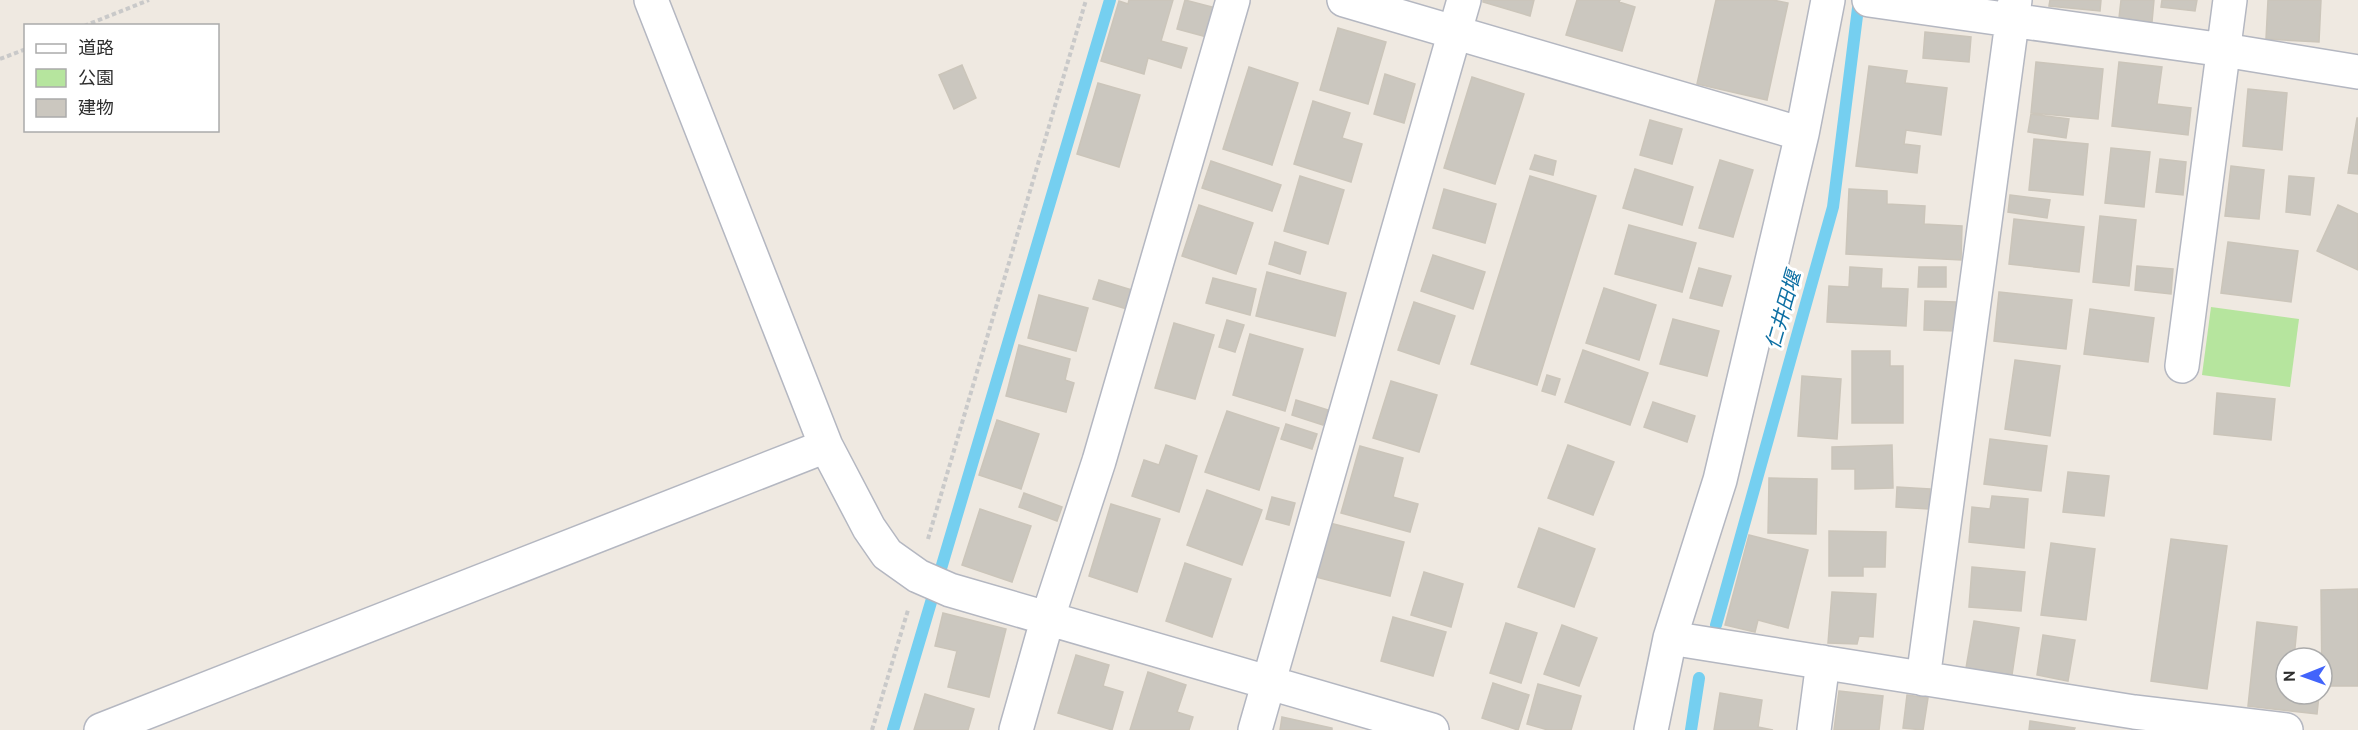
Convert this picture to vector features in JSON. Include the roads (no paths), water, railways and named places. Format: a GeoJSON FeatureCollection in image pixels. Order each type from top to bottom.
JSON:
{"type":"FeatureCollection","features":[{"type":"Feature","properties":{"kind":"street"},"geometry":{"type":"LineString","coordinates":[[651,0],[826,446],[875,537],[887,554],[930,582],[1432,730]]}},
{"type":"Feature","properties":{"kind":"street"},"geometry":{"type":"LineString","coordinates":[[1016,730],[1048,617],[1099,461],[1233,0]]}},
{"type":"Feature","properties":{"kind":"street"},"geometry":{"type":"LineString","coordinates":[[1344,0],[1803,134]]}},
{"type":"Feature","properties":{"kind":"street"},"geometry":{"type":"LineString","coordinates":[[1255,730],[1464,0]]}},
{"type":"Feature","properties":{"kind":"street"},"geometry":{"type":"LineString","coordinates":[[1651,730],[1670,638],[1720,480],[1803,134],[1828,0]]}},
{"type":"Feature","properties":{"kind":"street"},"geometry":{"type":"LineString","coordinates":[[1869,0],[2014,10],[2224,50],[2358,72]]}},
{"type":"Feature","properties":{"kind":"street"},"geometry":{"type":"LineString","coordinates":[[2182,366],[2230,0]]}},
{"type":"Feature","properties":{"kind":"street"},"geometry":{"type":"LineString","coordinates":[[1923,679],[2014,10]]}},
{"type":"Feature","properties":{"kind":"street"},"geometry":{"type":"LineString","coordinates":[[101,730],[826,446]]}},
{"type":"Feature","properties":{"kind":"street"},"geometry":{"type":"LineString","coordinates":[[1670,638],[1923,679],[2133,721],[2286,730]]}},
{"type":"Feature","properties":{"kind":"street"},"geometry":{"type":"LineString","coordinates":[[1814,730],[1823,662]]}},
{"type":"Feature","properties":{"kind":"waterway"},"geometry":{"type":"LineString","coordinates":[[893,730],[1110,0]]}},
{"type":"Feature","properties":{"kind":"waterway","name":"仁井田堰"},"geometry":{"type":"LineString","coordinates":[[1716,625],[1833,207],[1859,0]]}},
{"type":"Feature","properties":{"kind":"waterway","name":"仁井田堰"},"geometry":{"type":"LineString","coordinates":[[1691,730],[1699,678]]}}]}
